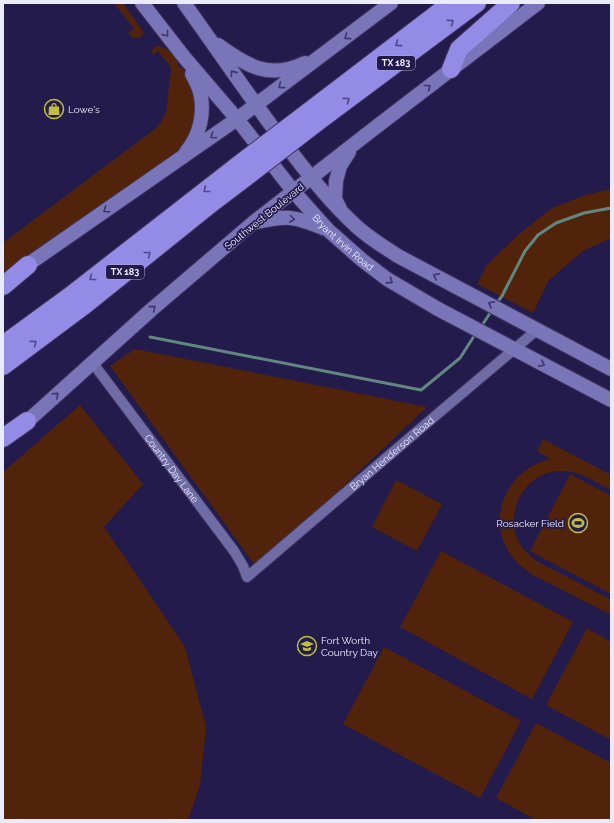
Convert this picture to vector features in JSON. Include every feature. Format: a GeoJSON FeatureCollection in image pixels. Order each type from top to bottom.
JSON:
{"type":"FeatureCollection","features":[{"type":"Feature","properties":{"kind":"highway","name":"TX 183"},"geometry":{"type":"LineString","coordinates":[[3,345],[241,172],[311,118],[452,3]]}},
{"type":"Feature","properties":{"kind":"highway","name":"TX 183"},"geometry":{"type":"LineString","coordinates":[[311,118],[477,3]]}},
{"type":"Feature","properties":{"kind":"highway"},"geometry":{"type":"LineString","coordinates":[[451,69],[460,49],[511,3]]}},
{"type":"Feature","properties":{"kind":"highway","name":"TX 183"},"geometry":{"type":"LineString","coordinates":[[3,366],[86,304],[207,207],[241,172]]}},
{"type":"Feature","properties":{"kind":"highway"},"geometry":{"type":"LineString","coordinates":[[3,286],[28,265]]}},
{"type":"Feature","properties":{"kind":"highway"},"geometry":{"type":"LineString","coordinates":[[3,438],[27,421]]}},
{"type":"Feature","properties":{"kind":"main road","name":"Bryant Irvin Road"},"geometry":{"type":"LineString","coordinates":[[142,3],[294,192],[328,230],[362,260],[405,291],[611,400]]}},
{"type":"Feature","properties":{"kind":"main road","name":"Bryant Irvin Road"},"geometry":{"type":"LineString","coordinates":[[184,3],[256,105],[311,177],[341,211],[368,236],[398,256],[611,368]]}},
{"type":"Feature","properties":{"kind":"main road"},"geometry":{"type":"LineString","coordinates":[[3,281],[237,120],[391,3]]}},
{"type":"Feature","properties":{"kind":"main road","name":"Southwest Boulevard"},"geometry":{"type":"LineString","coordinates":[[3,444],[92,362],[254,222],[538,3]]}},
{"type":"Feature","properties":{"kind":"main road"},"geometry":{"type":"LineString","coordinates":[[211,40],[238,59],[261,69],[284,70],[296,67],[324,54]]}},
{"type":"Feature","properties":{"kind":"main road"},"geometry":{"type":"LineString","coordinates":[[181,158],[190,148],[196,137],[202,113],[200,92],[184,57]]}},
{"type":"Feature","properties":{"kind":"main road"},"geometry":{"type":"LineString","coordinates":[[341,211],[335,198],[336,181],[340,166],[356,142]]}},
{"type":"Feature","properties":{"kind":"main road"},"geometry":{"type":"LineString","coordinates":[[254,222],[291,218],[302,220],[328,230]]}},
{"type":"Feature","properties":{"kind":"street","name":"Bryan Henderson Road"},"geometry":{"type":"LineString","coordinates":[[247,577],[538,329]]}},
{"type":"Feature","properties":{"kind":"street","name":"Country Day Lane"},"geometry":{"type":"LineString","coordinates":[[92,362],[234,551],[243,566],[247,577]]}},
{"type":"Feature","properties":{"kind":"shaded area"},"geometry":{"type":"Polygon","coordinates":[[[114,3],[123,3],[144,33],[142,36],[134,38],[129,35],[128,33],[134,29],[114,3]]]}},
{"type":"Feature","properties":{"kind":"shaded area"},"geometry":{"type":"Polygon","coordinates":[[[156,46],[167,49],[172,53],[179,67],[181,67],[186,73],[195,94],[195,122],[186,144],[174,156],[3,273],[3,243],[155,129],[161,122],[166,113],[171,69],[158,51],[153,55],[152,50],[156,46]]]}},
{"type":"Feature","properties":{"kind":"shaded area"},"geometry":{"type":"Polygon","coordinates":[[[611,189],[611,238],[583,251],[548,281],[533,313],[477,284],[487,265],[520,233],[552,208],[585,195],[611,189]]]}},
{"type":"Feature","properties":{"kind":"shaded area"},"geometry":{"type":"Polygon","coordinates":[[[135,349],[427,407],[257,568],[110,366],[135,349]]]}},
{"type":"Feature","properties":{"kind":"shaded area"},"geometry":{"type":"Polygon","coordinates":[[[80,405],[143,484],[104,527],[185,647],[206,727],[200,785],[188,820],[3,820],[3,472],[80,405]]]}},
{"type":"Feature","properties":{"kind":"shaded area"},"geometry":{"type":"Polygon","coordinates":[[[543,439],[611,475],[611,490],[587,477],[567,471],[546,474],[534,480],[525,489],[518,501],[514,514],[514,527],[518,540],[530,556],[611,600],[611,615],[533,575],[520,566],[510,554],[503,539],[500,525],[501,510],[505,496],[512,483],[523,473],[535,464],[550,459],[537,451],[543,439]]]}},
{"type":"Feature","properties":{"kind":"shaded area","name":"Rosacker Field"},"geometry":{"type":"Polygon","coordinates":[[[570,474],[611,496],[611,594],[530,551],[570,474]]]}},
{"type":"Feature","properties":{"kind":"shaded area"},"geometry":{"type":"Polygon","coordinates":[[[396,480],[442,504],[417,551],[372,527],[396,480]]]}},
{"type":"Feature","properties":{"kind":"shaded area"},"geometry":{"type":"Polygon","coordinates":[[[441,551],[573,622],[532,699],[400,627],[441,551]]]}},
{"type":"Feature","properties":{"kind":"shaded area"},"geometry":{"type":"Polygon","coordinates":[[[587,628],[611,642],[611,740],[546,705],[587,628]]]}},
{"type":"Feature","properties":{"kind":"shaded area"},"geometry":{"type":"Polygon","coordinates":[[[384,647],[521,721],[480,798],[343,724],[384,647]]]}},
{"type":"Feature","properties":{"kind":"shaded area"},"geometry":{"type":"Polygon","coordinates":[[[536,723],[611,763],[611,820],[536,820],[496,798],[536,723]]]}},
{"type":"Feature","properties":{"kind":"waterway"},"geometry":{"type":"LineString","coordinates":[[496,304],[502,296],[525,251],[538,235],[556,223],[584,213],[611,208]]}},
{"type":"Feature","properties":{"kind":"waterway"},"geometry":{"type":"LineString","coordinates":[[481,327],[492,310]]}},
{"type":"Feature","properties":{"kind":"waterway"},"geometry":{"type":"LineString","coordinates":[[150,337],[421,390],[460,358],[476,333]]}},
{"type":"Feature","properties":{"kind":"place","name":"Lowe's"},"geometry":{"type":"Point","coordinates":[54,109]}},
{"type":"Feature","properties":{"kind":"place","name":"Rosacker Field"},"geometry":{"type":"Point","coordinates":[578,523]}},
{"type":"Feature","properties":{"kind":"place","name":"Fort Worth Country Day"},"geometry":{"type":"Point","coordinates":[307,646]}}]}
